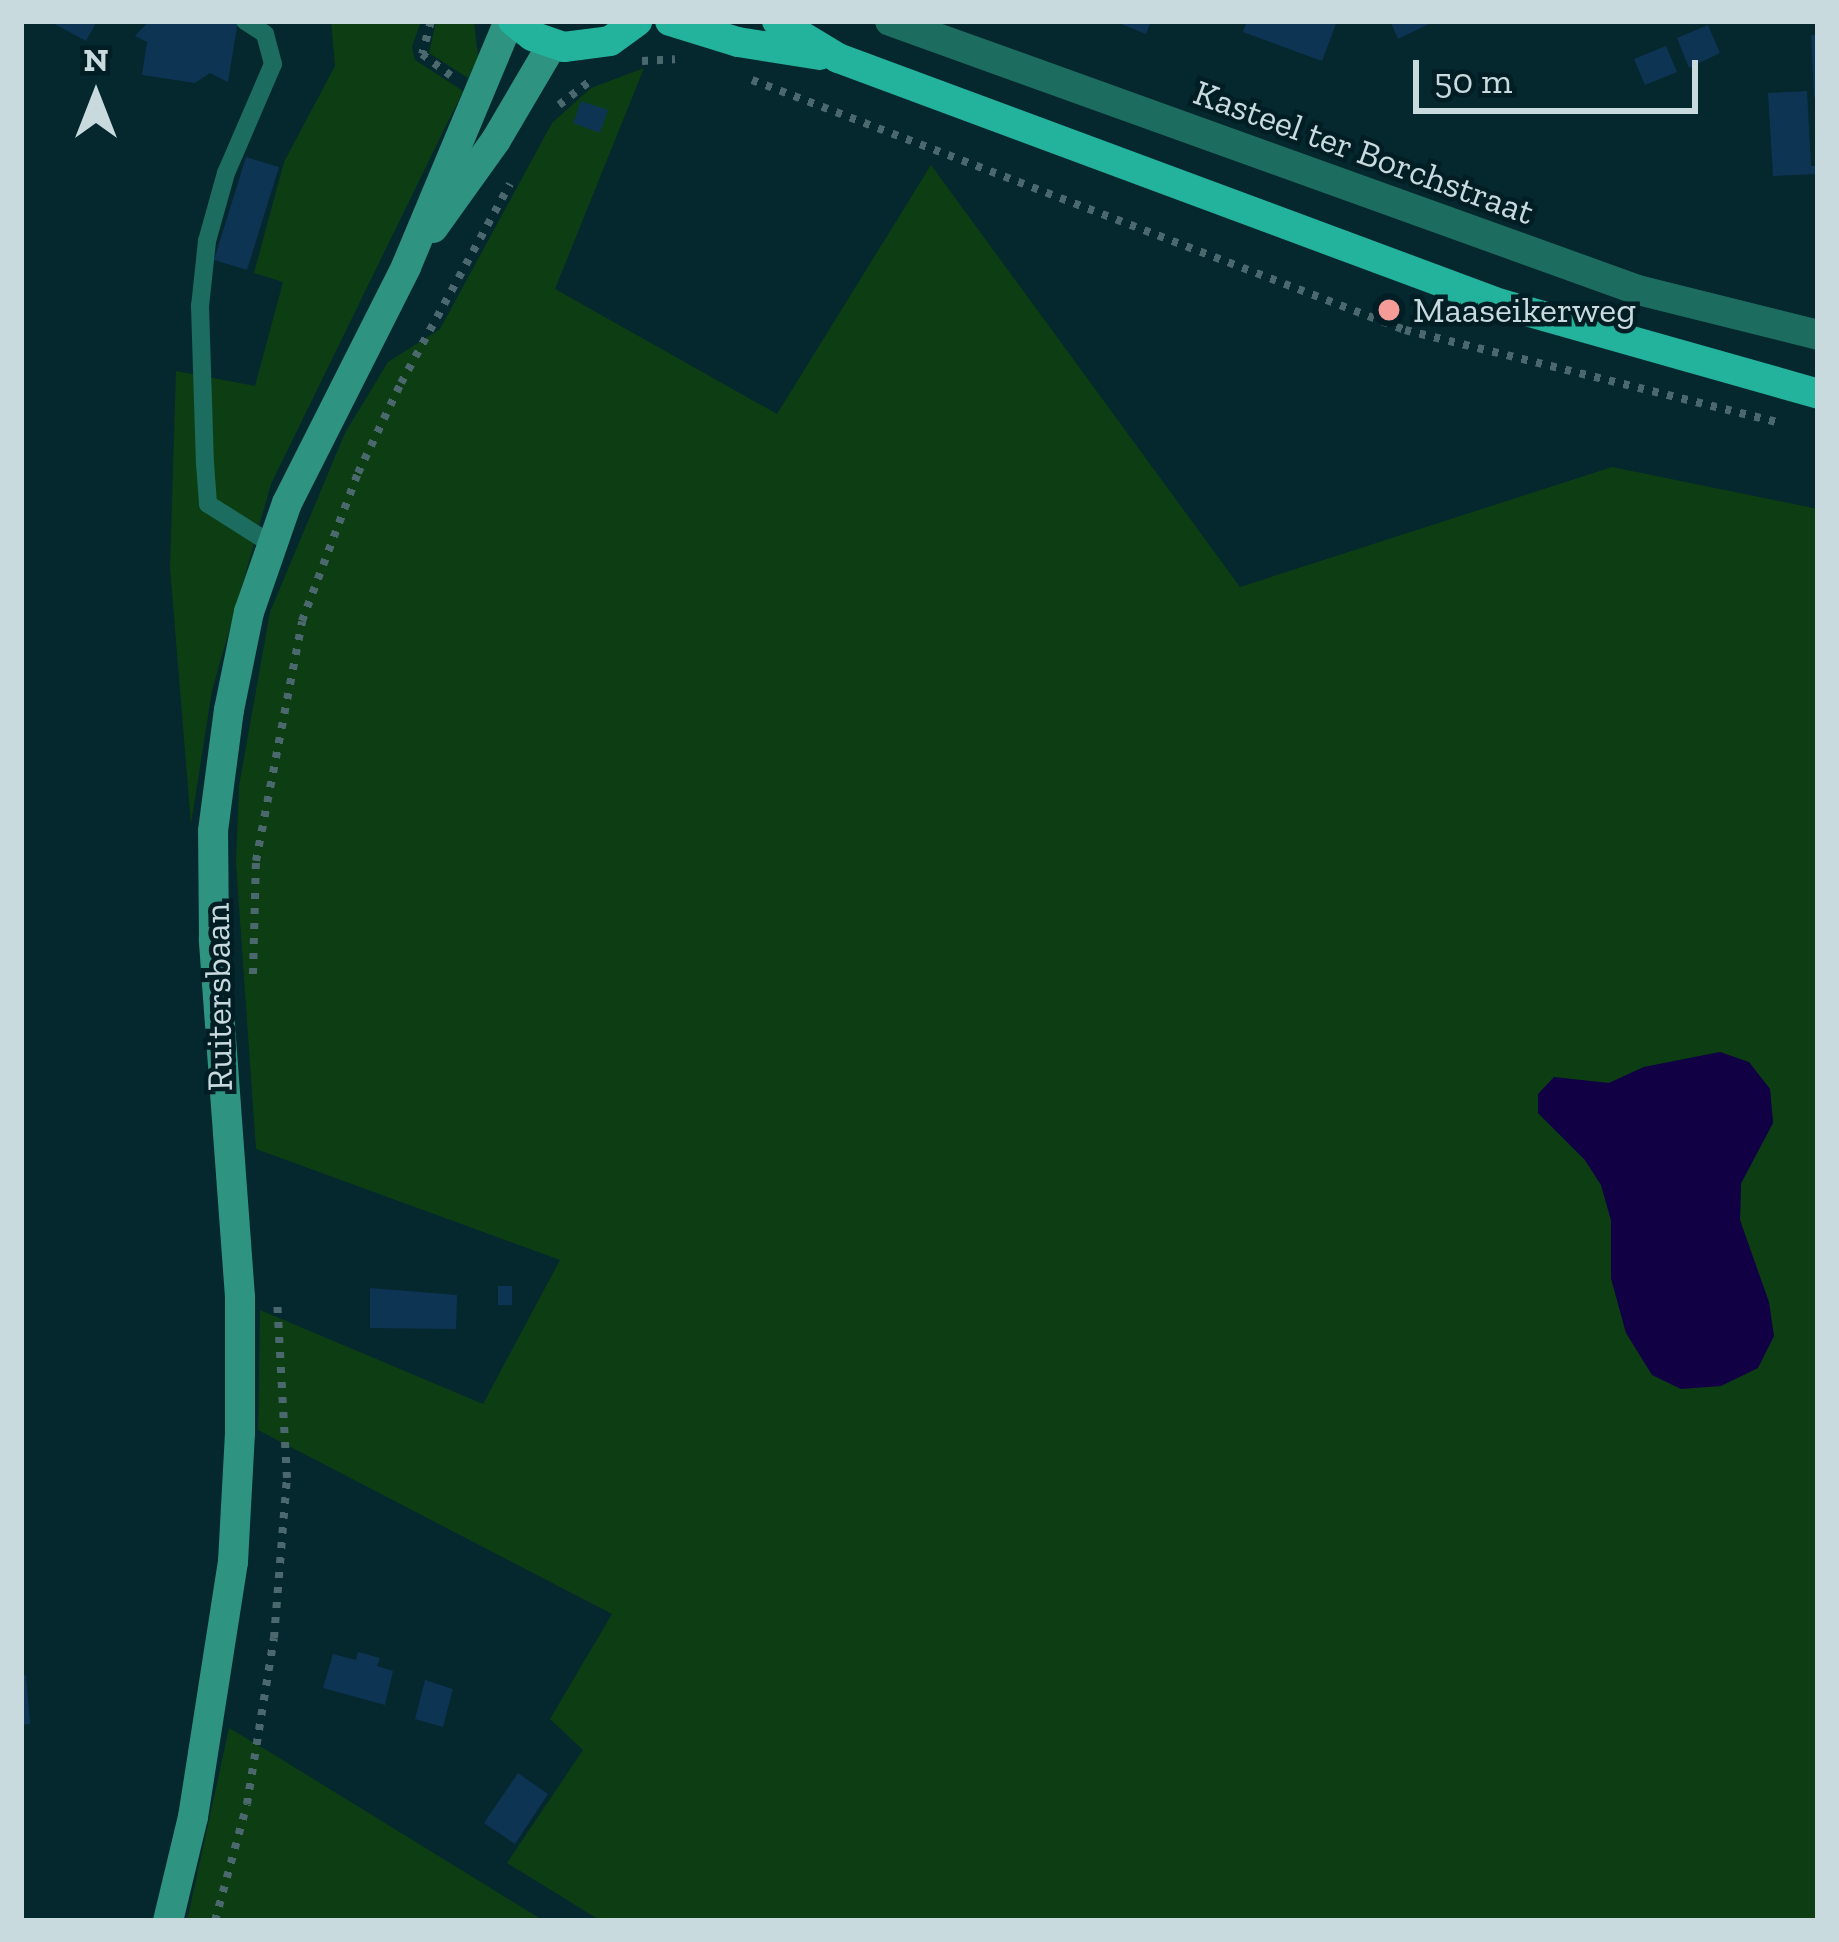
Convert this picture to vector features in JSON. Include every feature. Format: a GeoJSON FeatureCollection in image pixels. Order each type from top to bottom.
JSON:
{"type":"FeatureCollection","features":[{"type":"Feature","properties":{"kind":"main road"},"geometry":{"type":"LineString","coordinates":[[511,21],[552,45],[595,46],[638,21]]}},
{"type":"Feature","properties":{"kind":"main road"},"geometry":{"type":"LineString","coordinates":[[670,21],[738,42],[838,58]]}},
{"type":"Feature","properties":{"kind":"main road"},"geometry":{"type":"LineString","coordinates":[[777,21],[838,58],[1501,304],[1818,394]]}},
{"type":"Feature","properties":{"kind":"street","name":"Ruitersbaan"},"geometry":{"type":"LineString","coordinates":[[168,1921],[193,1817],[233,1562],[240,1297],[214,939],[213,831],[233,690],[249,612],[271,544],[320,429],[406,267],[511,21]]}},
{"type":"Feature","properties":{"kind":"street","name":"Kasteel ter Borchstraat"},"geometry":{"type":"LineString","coordinates":[[890,21],[1638,290],[1818,334]]}},
{"type":"Feature","properties":{"kind":"street","name":"Ruitersbaan"},"geometry":{"type":"LineString","coordinates":[[406,267],[496,140],[552,45]]}},
{"type":"Feature","properties":{"kind":"lane"},"geometry":{"type":"LineString","coordinates":[[245,21],[265,34],[273,64],[226,173],[207,241],[200,306],[205,463],[208,504],[271,544]]}},
{"type":"Feature","properties":{"kind":"path"},"geometry":{"type":"LineString","coordinates":[[431,21],[422,54],[467,85]]}},
{"type":"Feature","properties":{"kind":"path"},"geometry":{"type":"LineString","coordinates":[[731,71],[1405,330],[1799,427]]}},
{"type":"Feature","properties":{"kind":"path","name":"Ruitersbaan"},"geometry":{"type":"LineString","coordinates":[[253,992],[256,861],[302,620],[401,383],[521,164]]}},
{"type":"Feature","properties":{"kind":"path"},"geometry":{"type":"LineString","coordinates":[[215,1921],[248,1804],[274,1638],[287,1478],[285,1374],[275,1285]]}},
{"type":"Feature","properties":{"kind":"green space"},"geometry":{"type":"Polygon","coordinates":[[[331,21],[421,21],[412,47],[415,60],[463,91],[271,484],[212,691],[191,824],[170,568],[176,371],[255,386],[283,282],[254,273],[284,162],[335,66],[331,21]]]}},
{"type":"Feature","properties":{"kind":"green space"},"geometry":{"type":"Polygon","coordinates":[[[436,21],[474,21],[478,58],[468,78],[429,53],[436,21]]]}},
{"type":"Feature","properties":{"kind":"green space"},"geometry":{"type":"Polygon","coordinates":[[[644,68],[555,289],[777,414],[931,165],[1240,587],[1612,467],[1818,509],[1818,1921],[601,1921],[507,1863],[583,1750],[550,1719],[612,1614],[258,1430],[260,1310],[483,1404],[560,1260],[256,1149],[236,863],[239,786],[270,612],[345,433],[388,362],[440,329],[552,123],[591,88],[644,68]],[[1720,1052],[1644,1067],[1609,1083],[1554,1078],[1538,1113],[1585,1160],[1601,1185],[1611,1220],[1611,1278],[1626,1333],[1751,1257],[1740,1220],[1741,1184],[1773,1123],[1770,1089],[1749,1063],[1720,1052]]]}},
{"type":"Feature","properties":{"kind":"green space"},"geometry":{"type":"Polygon","coordinates":[[[229,1728],[268,1751],[544,1921],[187,1921],[229,1728]]]}},
{"type":"Feature","properties":{"kind":"shaded area"},"geometry":{"type":"Polygon","coordinates":[[[1720,1052],[1749,1062],[1770,1089],[1773,1123],[1741,1183],[1740,1220],[1769,1302],[1774,1336],[1758,1368],[1721,1386],[1681,1389],[1652,1375],[1626,1333],[1611,1278],[1611,1220],[1601,1185],[1585,1160],[1538,1113],[1538,1094],[1554,1077],[1609,1083],[1644,1067],[1720,1052]]]}},
{"type":"Feature","properties":{"kind":"building"},"geometry":{"type":"Polygon","coordinates":[[[49,21],[97,21],[86,41],[49,21]]]}},
{"type":"Feature","properties":{"kind":"building"},"geometry":{"type":"Polygon","coordinates":[[[149,21],[238,21],[228,82],[210,73],[195,83],[142,75],[147,42],[135,36],[149,21]]]}},
{"type":"Feature","properties":{"kind":"building"},"geometry":{"type":"Polygon","coordinates":[[[1114,21],[1151,21],[1146,34],[1114,21]]]}},
{"type":"Feature","properties":{"kind":"building"},"geometry":{"type":"Polygon","coordinates":[[[1247,21],[1337,21],[1322,61],[1243,32],[1247,21]]]}},
{"type":"Feature","properties":{"kind":"building"},"geometry":{"type":"Polygon","coordinates":[[[1390,21],[1435,21],[1398,39],[1390,21]]]}},
{"type":"Feature","properties":{"kind":"building"},"geometry":{"type":"Polygon","coordinates":[[[1708,25],[1720,53],[1689,68],[1677,38],[1708,25]]]}},
{"type":"Feature","properties":{"kind":"building"},"geometry":{"type":"Polygon","coordinates":[[[1811,35],[1818,35],[1818,97],[1814,97],[1811,35]]]}},
{"type":"Feature","properties":{"kind":"building"},"geometry":{"type":"Polygon","coordinates":[[[1666,46],[1677,72],[1645,85],[1634,59],[1666,46]]]}},
{"type":"Feature","properties":{"kind":"building"},"geometry":{"type":"Polygon","coordinates":[[[1807,91],[1811,166],[1818,166],[1818,174],[1773,176],[1768,93],[1807,91]]]}},
{"type":"Feature","properties":{"kind":"building"},"geometry":{"type":"Polygon","coordinates":[[[581,101],[608,110],[600,133],[573,123],[581,101]]]}},
{"type":"Feature","properties":{"kind":"building"},"geometry":{"type":"Polygon","coordinates":[[[246,157],[279,167],[247,270],[214,260],[246,157]]]}},
{"type":"Feature","properties":{"kind":"building"},"geometry":{"type":"Polygon","coordinates":[[[498,1286],[512,1286],[512,1305],[498,1305],[498,1286]]]}},
{"type":"Feature","properties":{"kind":"building"},"geometry":{"type":"Polygon","coordinates":[[[370,1288],[457,1295],[456,1329],[370,1328],[370,1288]]]}},
{"type":"Feature","properties":{"kind":"building"},"geometry":{"type":"Polygon","coordinates":[[[358,1652],[380,1658],[377,1666],[393,1671],[385,1705],[323,1688],[333,1654],[356,1660],[358,1652]]]}},
{"type":"Feature","properties":{"kind":"building"},"geometry":{"type":"Polygon","coordinates":[[[26,1675],[30,1724],[21,1725],[21,1676],[26,1675]]]}},
{"type":"Feature","properties":{"kind":"building"},"geometry":{"type":"Polygon","coordinates":[[[425,1680],[453,1689],[443,1727],[415,1719],[425,1680]]]}},
{"type":"Feature","properties":{"kind":"building"},"geometry":{"type":"Polygon","coordinates":[[[518,1773],[548,1794],[515,1844],[484,1823],[518,1773]]]}},
{"type":"Feature","properties":{"kind":"place","name":"Maaseikerweg"},"geometry":{"type":"Point","coordinates":[1389,310]}}]}
